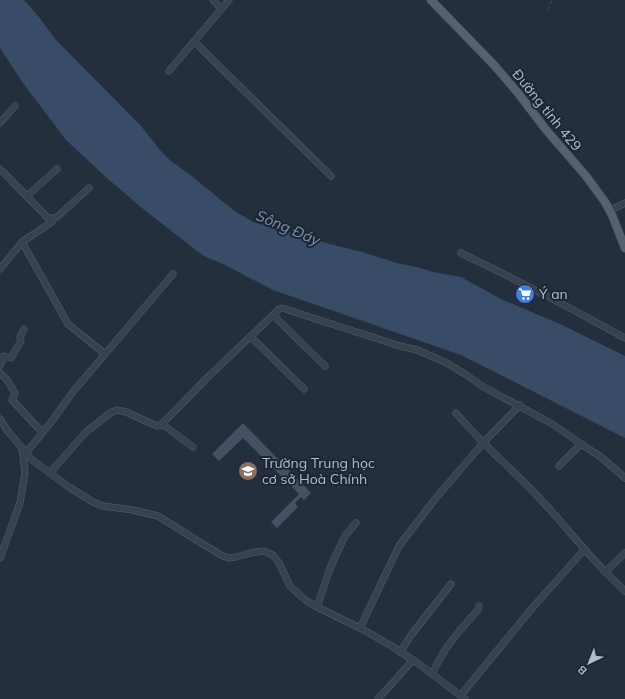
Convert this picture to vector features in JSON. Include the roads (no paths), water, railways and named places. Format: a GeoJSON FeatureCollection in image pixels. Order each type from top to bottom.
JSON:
{"type":"FeatureCollection","features":[{"type":"Feature","properties":{"kind":"main road","name":"Đường tỉnh 429"},"geometry":{"type":"LineString","coordinates":[[431,0],[494,64],[547,131],[586,176],[609,210],[625,248]]}},
{"type":"Feature","properties":{"kind":"street"},"geometry":{"type":"LineString","coordinates":[[213,0],[222,8]]}},
{"type":"Feature","properties":{"kind":"street"},"geometry":{"type":"LineString","coordinates":[[169,71],[229,0]]}},
{"type":"Feature","properties":{"kind":"street"},"geometry":{"type":"LineString","coordinates":[[194,41],[331,176]]}},
{"type":"Feature","properties":{"kind":"street"},"geometry":{"type":"LineString","coordinates":[[0,123],[15,106]]}},
{"type":"Feature","properties":{"kind":"street"},"geometry":{"type":"LineString","coordinates":[[0,169],[52,222],[22,242],[0,269]]}},
{"type":"Feature","properties":{"kind":"street"},"geometry":{"type":"LineString","coordinates":[[27,196],[57,169]]}},
{"type":"Feature","properties":{"kind":"street"},"geometry":{"type":"LineString","coordinates":[[49,219],[57,217],[89,188]]}},
{"type":"Feature","properties":{"kind":"street"},"geometry":{"type":"LineString","coordinates":[[609,210],[625,203]]}},
{"type":"Feature","properties":{"kind":"street"},"geometry":{"type":"LineString","coordinates":[[22,242],[68,324],[105,354]]}},
{"type":"Feature","properties":{"kind":"street"},"geometry":{"type":"LineString","coordinates":[[461,253],[550,297],[625,338]]}},
{"type":"Feature","properties":{"kind":"street"},"geometry":{"type":"LineString","coordinates":[[26,453],[72,393],[173,274]]}},
{"type":"Feature","properties":{"kind":"street"},"geometry":{"type":"LineString","coordinates":[[50,473],[85,433],[110,413],[117,410],[126,412],[157,426],[161,425],[209,376],[280,308],[284,308],[400,346],[417,350],[445,362],[482,386],[554,424],[601,457],[625,478]]}},
{"type":"Feature","properties":{"kind":"street"},"geometry":{"type":"LineString","coordinates":[[273,315],[325,366]]}},
{"type":"Feature","properties":{"kind":"street"},"geometry":{"type":"LineString","coordinates":[[0,365],[4,356],[11,358],[21,341],[20,337],[24,329]]}},
{"type":"Feature","properties":{"kind":"street"},"geometry":{"type":"LineString","coordinates":[[251,337],[304,389]]}},
{"type":"Feature","properties":{"kind":"street"},"geometry":{"type":"LineString","coordinates":[[0,373],[7,380],[14,393],[12,400],[42,433]]}},
{"type":"Feature","properties":{"kind":"street"},"geometry":{"type":"LineString","coordinates":[[360,628],[399,546],[435,498],[483,443],[520,405]]}},
{"type":"Feature","properties":{"kind":"street"},"geometry":{"type":"LineString","coordinates":[[456,413],[483,443],[536,494],[605,572],[625,591]]}},
{"type":"Feature","properties":{"kind":"street"},"geometry":{"type":"LineString","coordinates":[[0,419],[7,430],[31,459],[69,487],[93,502],[103,506],[133,510],[158,516],[201,543],[229,558],[263,551],[273,555],[279,563],[290,586],[305,600],[390,645],[463,697],[533,607],[585,549]]}},
{"type":"Feature","properties":{"kind":"street"},"geometry":{"type":"LineString","coordinates":[[162,424],[194,447]]}},
{"type":"Feature","properties":{"kind":"street"},"geometry":{"type":"LineString","coordinates":[[558,466],[581,444]]}},
{"type":"Feature","properties":{"kind":"street"},"geometry":{"type":"LineString","coordinates":[[0,558],[20,503],[25,472],[22,447]]}},
{"type":"Feature","properties":{"kind":"street"},"geometry":{"type":"LineString","coordinates":[[317,607],[335,557],[345,536],[356,523]]}},
{"type":"Feature","properties":{"kind":"street"},"geometry":{"type":"LineString","coordinates":[[605,572],[625,553]]}},
{"type":"Feature","properties":{"kind":"street"},"geometry":{"type":"LineString","coordinates":[[400,652],[416,628],[451,584]]}},
{"type":"Feature","properties":{"kind":"street"},"geometry":{"type":"LineString","coordinates":[[432,674],[448,646],[478,610],[479,606]]}},
{"type":"Feature","properties":{"kind":"street"},"geometry":{"type":"LineString","coordinates":[[378,699],[413,660]]}},
{"type":"Feature","properties":{"kind":"water"},"geometry":{"type":"Polygon","coordinates":[[[0,0],[24,0],[56,40],[141,126],[171,161],[233,210],[253,222],[397,263],[461,277],[503,300],[562,325],[625,356],[625,438],[461,355],[273,290],[223,264],[206,257],[197,251],[142,208],[66,140],[23,83],[0,48],[0,0]]]}},
{"type":"Feature","properties":{"kind":"place","name":"Ý an"},"geometry":{"type":"Point","coordinates":[525,294]}},
{"type":"Feature","properties":{"kind":"place","name":"Trường Trung học cơ sở Hoà Chính"},"geometry":{"type":"Point","coordinates":[248,471]}},
{"type":"Feature","properties":{"kind":"water label","name":"Sông Đáy"},"geometry":{"type":"Point","coordinates":[288,228]}}]}
